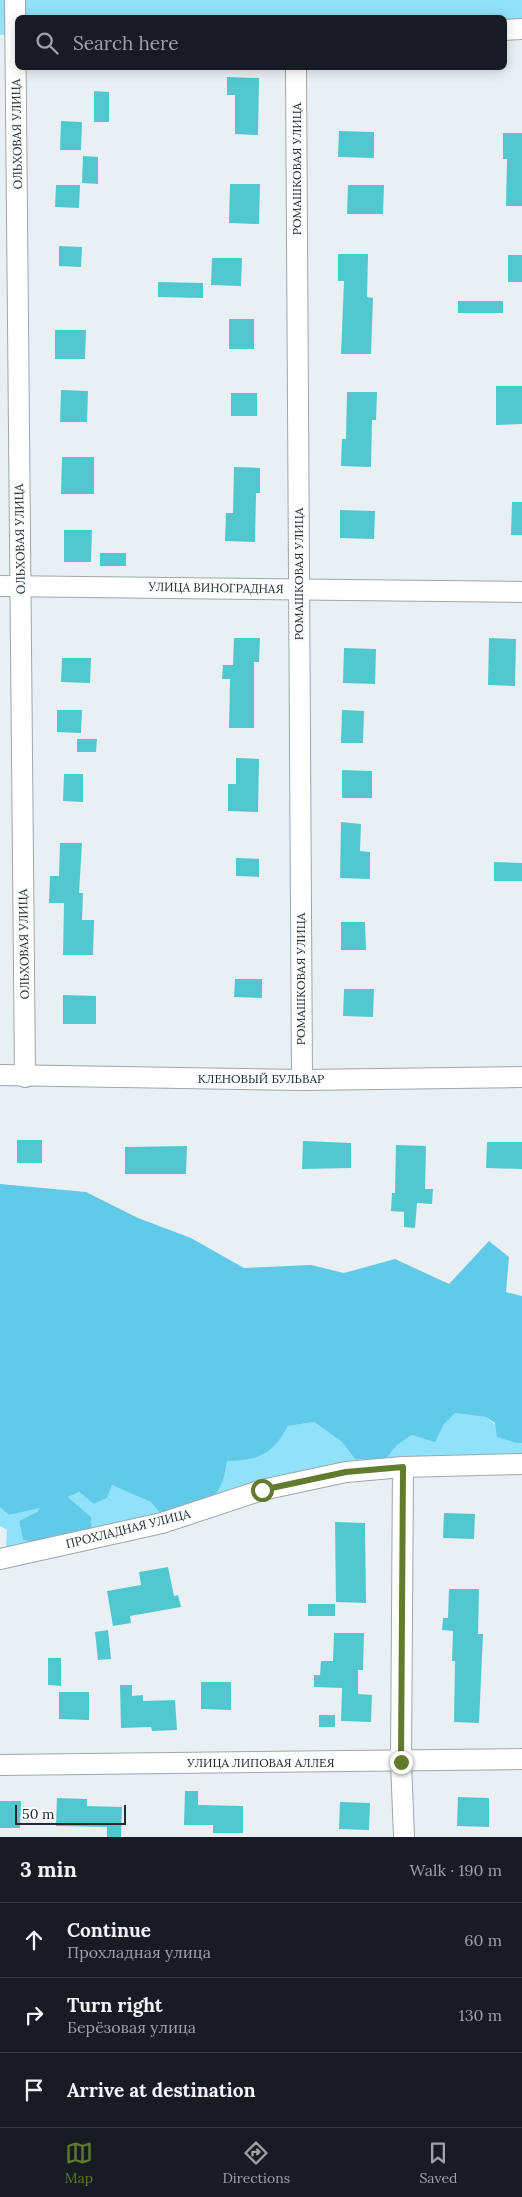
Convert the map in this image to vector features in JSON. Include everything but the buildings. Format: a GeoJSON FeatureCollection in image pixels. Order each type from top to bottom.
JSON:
{"type":"FeatureCollection","features":[{"type":"Feature","properties":{"kind":"street","name":"ОЛЬХОВАЯ УЛИЦА"},"geometry":{"type":"LineString","coordinates":[[15,0],[11,39],[21,586],[26,1077]]}},
{"type":"Feature","properties":{"kind":"street"},"geometry":{"type":"LineString","coordinates":[[507,30],[522,29]]}},
{"type":"Feature","properties":{"kind":"street","name":"РОМАШКОВАЯ УЛИЦА"},"geometry":{"type":"LineString","coordinates":[[296,70],[302,1080]]}},
{"type":"Feature","properties":{"kind":"street","name":"УЛИЦА ВИНОГРАДНАЯ"},"geometry":{"type":"LineString","coordinates":[[0,586],[522,592]]}},
{"type":"Feature","properties":{"kind":"street","name":"КЛЕНОВЫЙ БУЛЬВАР"},"geometry":{"type":"LineString","coordinates":[[0,1076],[302,1080],[522,1077]]}},
{"type":"Feature","properties":{"kind":"street","name":"ПРОХЛАДНАЯ УЛИЦА"},"geometry":{"type":"LineString","coordinates":[[0,1559],[162,1522],[262,1490],[346,1472],[403,1467],[522,1464]]}},
{"type":"Feature","properties":{"kind":"street"},"geometry":{"type":"LineString","coordinates":[[403,1467],[401,1762],[404,1837]]}},
{"type":"Feature","properties":{"kind":"street","name":"УЛИЦА ЛИПОВАЯ АЛЛЕЯ"},"geometry":{"type":"LineString","coordinates":[[0,1765],[401,1762],[522,1759]]}},
{"type":"Feature","properties":{"kind":"shaded area"},"geometry":{"type":"Polygon","coordinates":[[[0,0],[522,0],[522,21],[507,22],[507,15],[15,15],[15,34],[0,35],[0,0]]]}},
{"type":"Feature","properties":{"kind":"shaded area"},"geometry":{"type":"Polygon","coordinates":[[[0,1184],[86,1192],[138,1218],[191,1238],[244,1268],[311,1265],[344,1273],[395,1259],[449,1284],[489,1241],[509,1257],[506,1292],[522,1296],[522,1443],[497,1437],[495,1423],[486,1417],[455,1413],[444,1424],[435,1442],[412,1435],[397,1445],[386,1459],[355,1459],[342,1442],[314,1422],[288,1426],[270,1450],[256,1457],[227,1461],[220,1487],[208,1502],[199,1506],[164,1518],[151,1502],[112,1485],[107,1498],[94,1504],[79,1492],[68,1497],[91,1517],[92,1530],[74,1535],[54,1536],[40,1543],[23,1540],[19,1521],[37,1512],[40,1508],[9,1515],[0,1507],[0,1184]]]}},
{"type":"Feature","properties":{"kind":"shaded area"},"geometry":{"type":"Polygon","coordinates":[[[455,1413],[486,1417],[517,1443],[522,1443],[522,1458],[447,1456],[207,1503],[225,1473],[227,1461],[246,1459],[263,1453],[283,1435],[288,1426],[314,1422],[342,1442],[355,1459],[386,1459],[397,1445],[412,1435],[435,1441],[445,1422],[455,1413]]]}},
{"type":"Feature","properties":{"kind":"shaded area"},"geometry":{"type":"Polygon","coordinates":[[[112,1484],[151,1502],[164,1518],[0,1556],[0,1550],[6,1547],[7,1530],[0,1526],[0,1507],[10,1515],[41,1507],[37,1512],[19,1521],[23,1540],[40,1543],[54,1536],[74,1535],[92,1530],[91,1517],[68,1497],[79,1492],[94,1504],[107,1498],[112,1484]]]}},
{"type":"Feature","properties":{"kind":"route"},"geometry":{"type":"LineString","coordinates":[[262,1490],[346,1472],[403,1467],[401,1762]]}}]}
